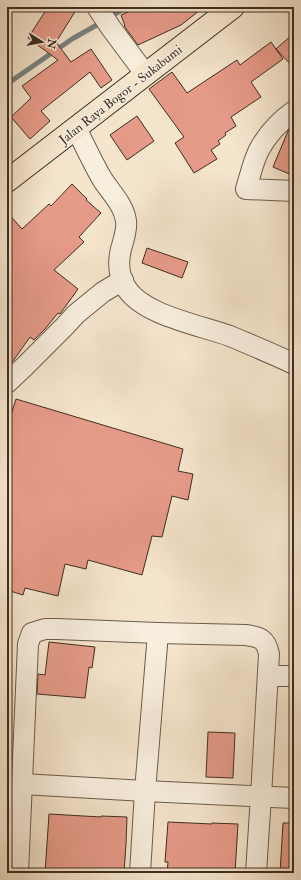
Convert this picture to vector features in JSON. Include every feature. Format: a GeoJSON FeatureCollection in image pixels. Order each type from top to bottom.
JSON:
{"type":"FeatureCollection","features":[{"type":"Feature","properties":{"kind":"highway","name":"Jalan Raya Bogor - Sukabumi"},"geometry":{"type":"LineString","coordinates":[[7,181],[233,7]]}},
{"type":"Feature","properties":{"kind":"street"},"geometry":{"type":"LineString","coordinates":[[103,16],[146,75]]}},
{"type":"Feature","properties":{"kind":"street"},"geometry":{"type":"LineString","coordinates":[[294,111],[266,138],[259,150],[246,189],[294,191]]}},
{"type":"Feature","properties":{"kind":"street"},"geometry":{"type":"LineString","coordinates":[[76,128],[102,178],[112,192],[125,216],[127,223],[120,249],[120,271],[125,286],[136,299],[151,309],[229,336],[294,364]]}},
{"type":"Feature","properties":{"kind":"street"},"geometry":{"type":"LineString","coordinates":[[7,383],[34,358],[76,314],[103,292],[123,280]]}},
{"type":"Feature","properties":{"kind":"street"},"geometry":{"type":"LineString","coordinates":[[18,873],[28,648],[32,633],[45,629],[246,635],[264,640],[268,647],[269,654],[256,873]]}},
{"type":"Feature","properties":{"kind":"street"},"geometry":{"type":"LineString","coordinates":[[140,873],[158,633]]}},
{"type":"Feature","properties":{"kind":"street"},"geometry":{"type":"LineString","coordinates":[[268,676],[294,676]]}},
{"type":"Feature","properties":{"kind":"street"},"geometry":{"type":"LineString","coordinates":[[22,784],[294,798]]}},
{"type":"Feature","properties":{"kind":"building"},"geometry":{"type":"Polygon","coordinates":[[[48,7],[78,7],[56,42],[71,62],[91,49],[112,80],[101,88],[90,72],[41,111],[50,121],[30,139],[11,117],[31,98],[22,86],[58,60],[28,38],[48,7]]]}},
{"type":"Feature","properties":{"kind":"building"},"geometry":{"type":"Polygon","coordinates":[[[139,7],[204,7],[181,25],[138,45],[124,26],[121,15],[139,7]]]}},
{"type":"Feature","properties":{"kind":"building"},"geometry":{"type":"Polygon","coordinates":[[[294,33],[294,68],[276,49],[294,33]]]}},
{"type":"Feature","properties":{"kind":"building"},"geometry":{"type":"Polygon","coordinates":[[[271,42],[283,59],[251,82],[261,97],[231,117],[236,126],[225,133],[226,135],[218,141],[220,144],[211,150],[217,159],[194,173],[175,143],[184,137],[149,89],[172,72],[187,93],[237,60],[240,65],[271,42]]]}},
{"type":"Feature","properties":{"kind":"building"},"geometry":{"type":"Polygon","coordinates":[[[137,116],[154,141],[127,160],[110,135],[137,116]]]}},
{"type":"Feature","properties":{"kind":"building"},"geometry":{"type":"Polygon","coordinates":[[[294,126],[294,176],[273,167],[288,131],[294,126]]]}},
{"type":"Feature","properties":{"kind":"building"},"geometry":{"type":"Polygon","coordinates":[[[72,184],[87,199],[86,200],[101,213],[79,237],[84,242],[54,270],[78,289],[60,314],[58,313],[34,340],[30,337],[7,367],[7,262],[12,256],[7,250],[7,212],[22,229],[49,204],[51,206],[72,184]]]}},
{"type":"Feature","properties":{"kind":"building"},"geometry":{"type":"Polygon","coordinates":[[[147,248],[188,262],[182,278],[142,263],[147,248]]]}},
{"type":"Feature","properties":{"kind":"building"},"geometry":{"type":"Polygon","coordinates":[[[16,399],[183,449],[178,471],[193,474],[188,500],[172,496],[162,537],[152,536],[142,575],[88,560],[86,569],[65,564],[58,596],[25,588],[23,595],[7,590],[7,428],[16,399]]]}},
{"type":"Feature","properties":{"kind":"building"},"geometry":{"type":"Polygon","coordinates":[[[49,642],[95,647],[92,668],[89,667],[85,698],[37,694],[38,674],[45,675],[49,642]]]}},
{"type":"Feature","properties":{"kind":"building"},"geometry":{"type":"Polygon","coordinates":[[[208,732],[235,733],[233,778],[206,777],[208,732]]]}},
{"type":"Feature","properties":{"kind":"building"},"geometry":{"type":"Polygon","coordinates":[[[49,814],[127,817],[124,873],[45,873],[49,814]]]}},
{"type":"Feature","properties":{"kind":"building"},"geometry":{"type":"Polygon","coordinates":[[[168,822],[238,824],[235,873],[167,873],[168,862],[165,862],[168,822]]]}},
{"type":"Feature","properties":{"kind":"building"},"geometry":{"type":"Polygon","coordinates":[[[283,823],[294,823],[294,873],[280,873],[283,823]]]}},
{"type":"Feature","properties":{"kind":"waterway"},"geometry":{"type":"LineString","coordinates":[[108,18],[127,7]]}},
{"type":"Feature","properties":{"kind":"waterway"},"geometry":{"type":"LineString","coordinates":[[7,84],[72,39],[102,22]]}}]}
